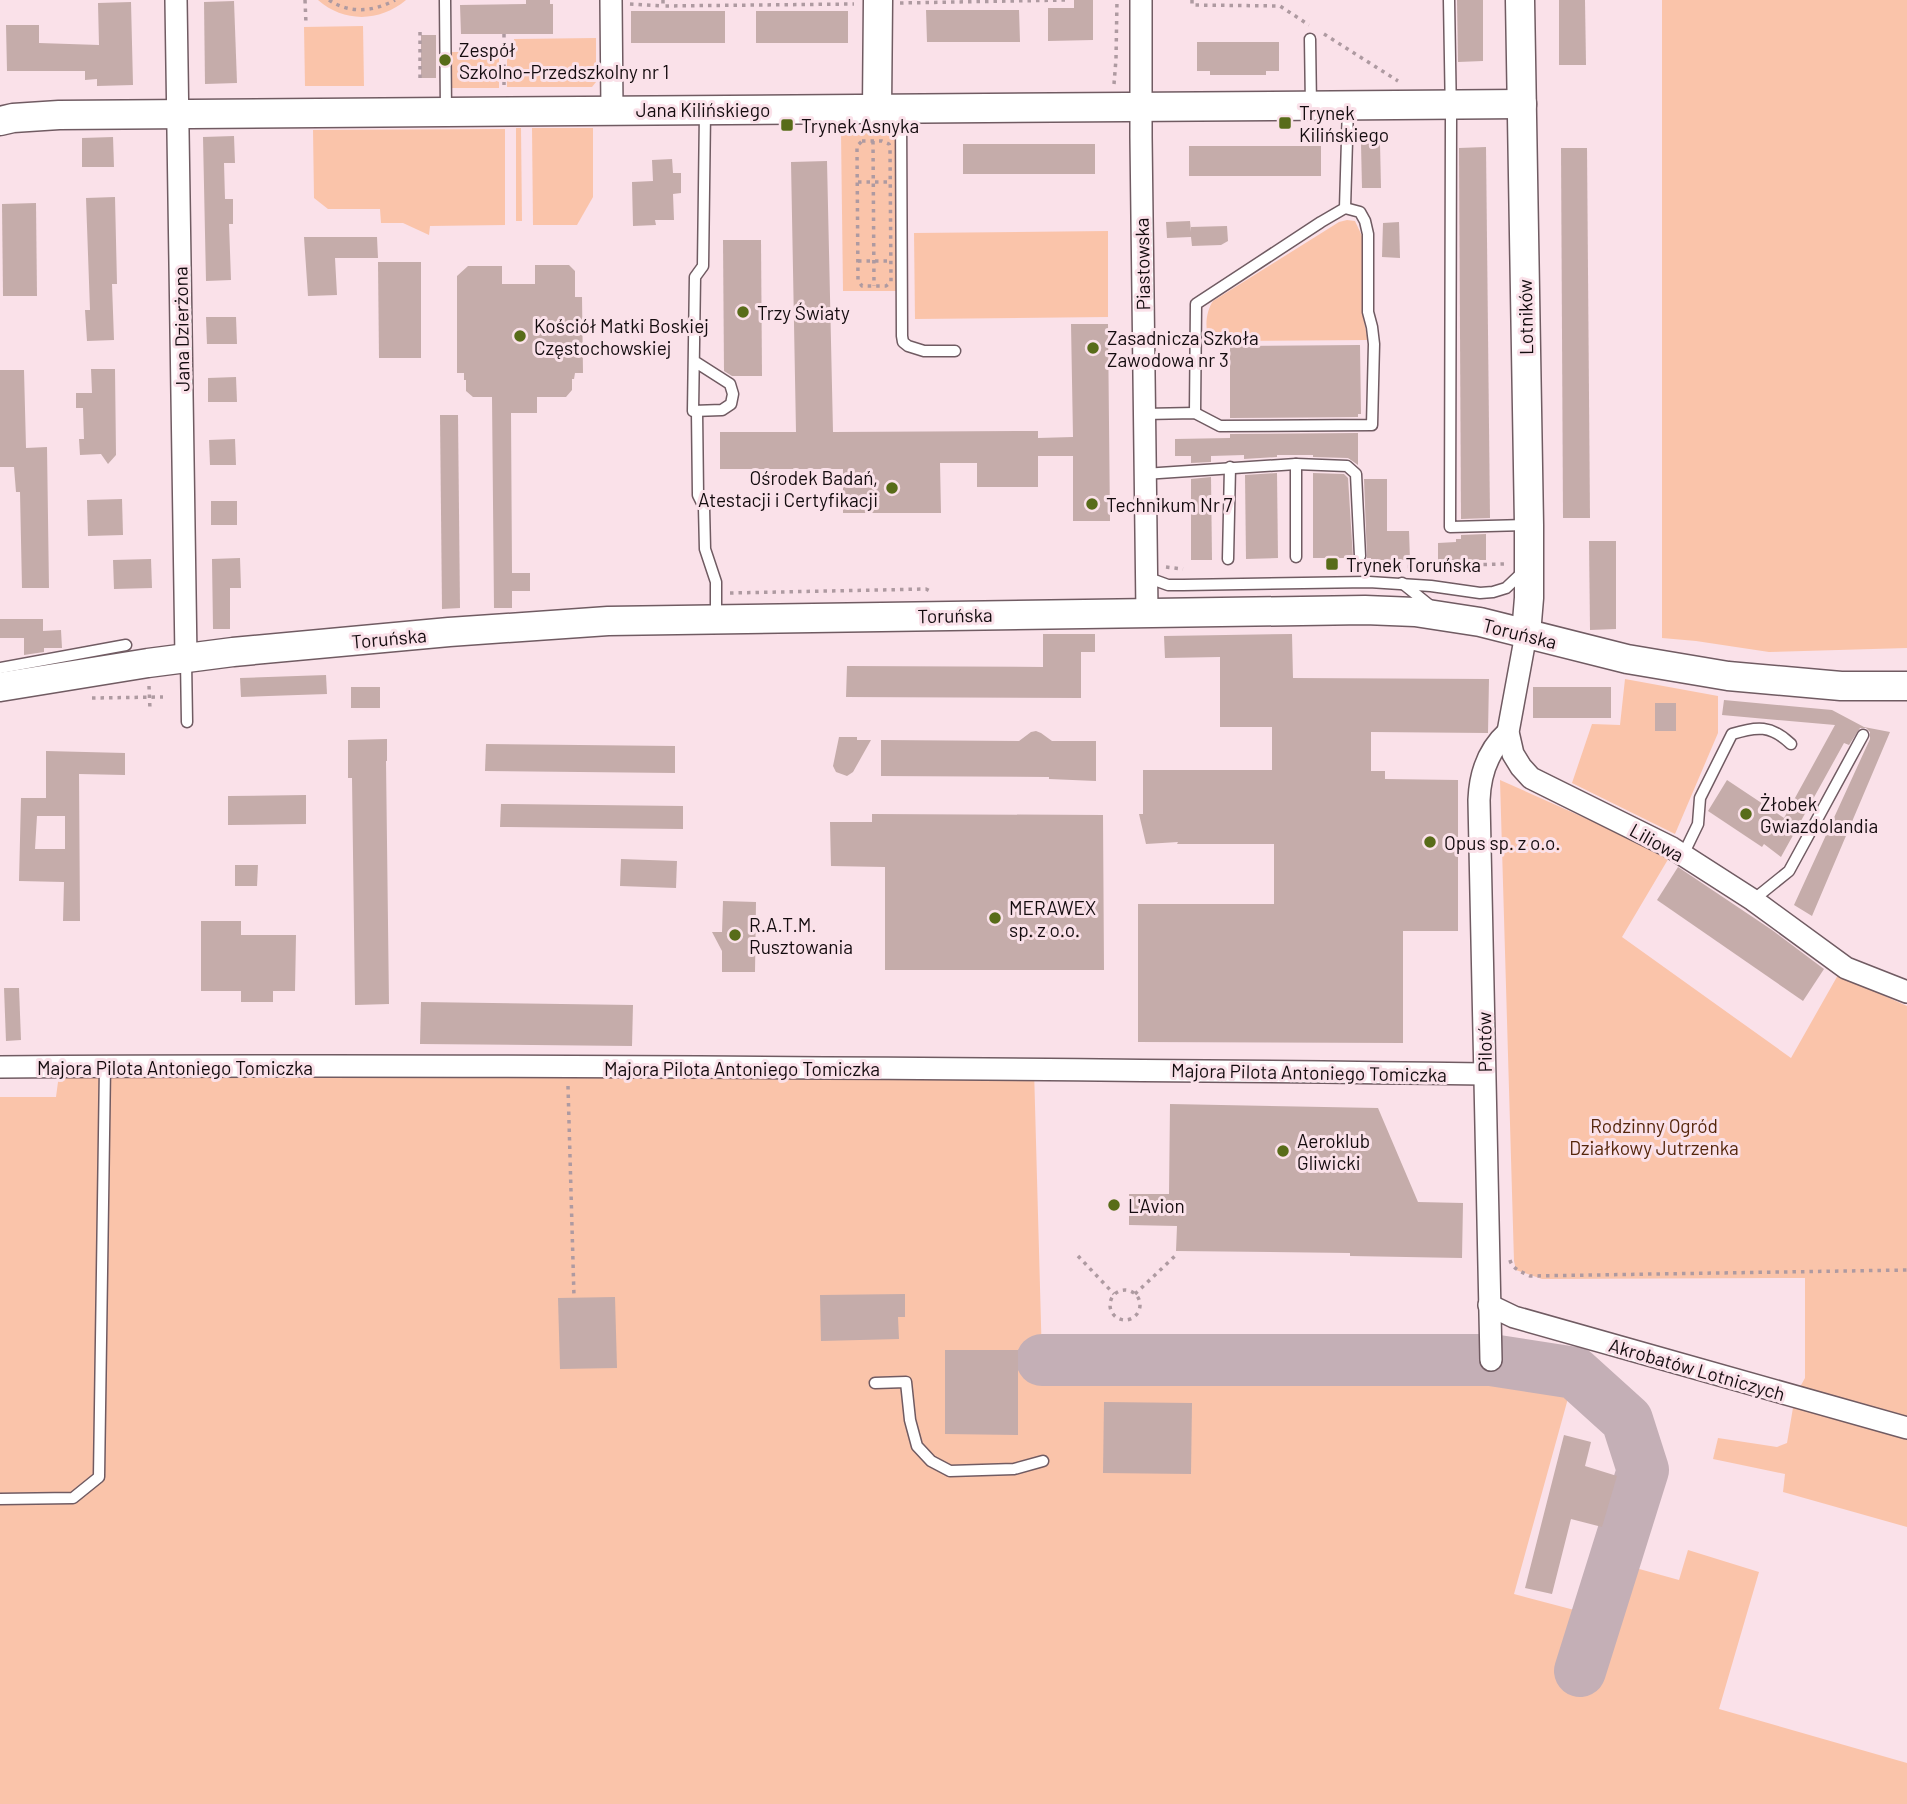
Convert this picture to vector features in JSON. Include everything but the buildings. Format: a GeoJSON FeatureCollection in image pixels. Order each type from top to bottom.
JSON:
{"type":"FeatureCollection","features":[{"type":"Feature","properties":{"kind":"street","name":"Jana Dzierżona"},"geometry":{"type":"LineString","coordinates":[[176,0],[186,658]]}},
{"type":"Feature","properties":{"kind":"street","name":"Piastowska"},"geometry":{"type":"LineString","coordinates":[[1141,0],[1147,612]]}},
{"type":"Feature","properties":{"kind":"street","name":"Lotników"},"geometry":{"type":"LineString","coordinates":[[1520,0],[1529,525],[1526,634]]}},
{"type":"Feature","properties":{"kind":"street"},"geometry":{"type":"LineString","coordinates":[[612,110],[620,2]]}},
{"type":"Feature","properties":{"kind":"street"},"geometry":{"type":"LineString","coordinates":[[878,4],[889,109]]}},
{"type":"Feature","properties":{"kind":"street","name":"Jana Kilińskiego"},"geometry":{"type":"LineString","coordinates":[[0,121],[60,115],[1521,104]]}},
{"type":"Feature","properties":{"kind":"street","name":"Toruńska"},"geometry":{"type":"LineString","coordinates":[[0,687],[186,658],[286,647],[608,621],[716,606],[1147,612],[1415,612],[1480,622],[1627,659],[1728,676],[1840,686],[1907,686]]}},
{"type":"Feature","properties":{"kind":"street","name":"Liliowa"},"geometry":{"type":"LineString","coordinates":[[1526,634],[1508,732],[1513,754],[1531,778],[1672,848],[1753,900],[1846,968],[1907,992]]}},
{"type":"Feature","properties":{"kind":"street","name":"Pilotów"},"geometry":{"type":"LineString","coordinates":[[1491,1360],[1479,789],[1488,758],[1508,732]]}},
{"type":"Feature","properties":{"kind":"street","name":"Majora Pilota Antoniego Tomiczka"},"geometry":{"type":"LineString","coordinates":[[0,1067],[1048,1069],[1484,1074]]}},
{"type":"Feature","properties":{"kind":"street","name":"Akrobatów Lotniczych"},"geometry":{"type":"LineString","coordinates":[[1489,1305],[1514,1317],[1907,1428]]}},
{"type":"Feature","properties":{"kind":"lane"},"geometry":{"type":"LineString","coordinates":[[445,0],[446,111]]}},
{"type":"Feature","properties":{"kind":"lane"},"geometry":{"type":"LineString","coordinates":[[1449,0],[1450,527],[1529,525]]}},
{"type":"Feature","properties":{"kind":"lane"},"geometry":{"type":"LineString","coordinates":[[1310,39],[1311,106]]}},
{"type":"Feature","properties":{"kind":"lane"},"geometry":{"type":"LineString","coordinates":[[1345,208],[1348,106]]}},
{"type":"Feature","properties":{"kind":"lane"},"geometry":{"type":"LineString","coordinates":[[705,109],[704,266],[695,277],[694,411],[697,411],[698,495],[704,507],[705,549],[716,582],[716,606]]}},
{"type":"Feature","properties":{"kind":"lane"},"geometry":{"type":"LineString","coordinates":[[889,109],[896,261],[903,342],[924,351],[955,351]]}},
{"type":"Feature","properties":{"kind":"lane"},"geometry":{"type":"LineString","coordinates":[[1144,414],[1195,413],[1220,426],[1372,425],[1374,344],[1368,312],[1368,234],[1366,221],[1360,212],[1345,208],[1196,304],[1195,413]]}},
{"type":"Feature","properties":{"kind":"lane"},"geometry":{"type":"LineString","coordinates":[[694,361],[730,384],[733,394],[731,404],[722,410],[697,411]]}},
{"type":"Feature","properties":{"kind":"lane"},"geometry":{"type":"LineString","coordinates":[[1144,474],[1296,464],[1347,467],[1356,474],[1360,556]]}},
{"type":"Feature","properties":{"kind":"lane"},"geometry":{"type":"LineString","coordinates":[[1296,464],[1296,557]]}},
{"type":"Feature","properties":{"kind":"lane"},"geometry":{"type":"LineString","coordinates":[[1228,559],[1230,467]]}},
{"type":"Feature","properties":{"kind":"lane"},"geometry":{"type":"LineString","coordinates":[[1146,577],[1168,584],[1183,585],[1402,583],[1480,593],[1506,588],[1529,566]]}},
{"type":"Feature","properties":{"kind":"lane"},"geometry":{"type":"LineString","coordinates":[[1402,583],[1444,616]]}},
{"type":"Feature","properties":{"kind":"lane"},"geometry":{"type":"LineString","coordinates":[[0,667],[126,645]]}},
{"type":"Feature","properties":{"kind":"lane"},"geometry":{"type":"LineString","coordinates":[[186,658],[187,722]]}},
{"type":"Feature","properties":{"kind":"lane"},"geometry":{"type":"LineString","coordinates":[[1683,855],[1698,824],[1700,798],[1732,734],[1753,727],[1779,733],[1791,744]]}},
{"type":"Feature","properties":{"kind":"lane"},"geometry":{"type":"LineString","coordinates":[[1753,900],[1788,871],[1863,735]]}},
{"type":"Feature","properties":{"kind":"lane"},"geometry":{"type":"LineString","coordinates":[[0,1499],[73,1498],[99,1477],[105,1066]]}},
{"type":"Feature","properties":{"kind":"lane"},"geometry":{"type":"LineString","coordinates":[[875,1383],[906,1382],[909,1420],[917,1446],[931,1461],[950,1471],[1014,1469],[1043,1461]]}},
{"type":"Feature","properties":{"kind":"path"},"geometry":{"type":"LineString","coordinates":[[305,0],[306,24]]}},
{"type":"Feature","properties":{"kind":"path"},"geometry":{"type":"LineString","coordinates":[[329,0],[345,8],[360,10],[377,8],[395,0]]}},
{"type":"Feature","properties":{"kind":"path"},"geometry":{"type":"LineString","coordinates":[[620,2],[878,4],[1066,0]]}},
{"type":"Feature","properties":{"kind":"path"},"geometry":{"type":"LineString","coordinates":[[1113,86],[1116,0]]}},
{"type":"Feature","properties":{"kind":"path"},"geometry":{"type":"LineString","coordinates":[[420,31],[420,78]]}},
{"type":"Feature","properties":{"kind":"path"},"geometry":{"type":"LineString","coordinates":[[504,34],[504,94]]}},
{"type":"Feature","properties":{"kind":"path"},"geometry":{"type":"LineString","coordinates":[[453,50],[504,50]]}},
{"type":"Feature","properties":{"kind":"path"},"geometry":{"type":"LineString","coordinates":[[862,141],[882,141],[889,144],[896,261],[889,285],[860,284],[857,146],[862,141]]}},
{"type":"Feature","properties":{"kind":"path"},"geometry":{"type":"LineString","coordinates":[[873,141],[874,286]]}},
{"type":"Feature","properties":{"kind":"path"},"geometry":{"type":"LineString","coordinates":[[858,182],[890,183]]}},
{"type":"Feature","properties":{"kind":"path"},"geometry":{"type":"LineString","coordinates":[[858,261],[896,261]]}},
{"type":"Feature","properties":{"kind":"path"},"geometry":{"type":"LineString","coordinates":[[1468,574],[1469,566]]}},
{"type":"Feature","properties":{"kind":"path"},"geometry":{"type":"LineString","coordinates":[[716,606],[926,590],[939,596]]}},
{"type":"Feature","properties":{"kind":"path"},"geometry":{"type":"LineString","coordinates":[[149,677],[150,710]]}},
{"type":"Feature","properties":{"kind":"path"},"geometry":{"type":"LineString","coordinates":[[149,697],[163,696]]}},
{"type":"Feature","properties":{"kind":"path"},"geometry":{"type":"LineString","coordinates":[[567,1068],[574,1297]]}},
{"type":"Feature","properties":{"kind":"path"},"geometry":{"type":"LineString","coordinates":[[1135,1294],[1176,1255]]}},
{"type":"Feature","properties":{"kind":"path"},"geometry":{"type":"LineString","coordinates":[[1509,1255],[1510,1264],[1530,1276],[1907,1270]]}},
{"type":"Feature","properties":{"kind":"path"},"geometry":{"type":"LineString","coordinates":[[1078,1256],[1114,1294]]}},
{"type":"Feature","properties":{"kind":"path"},"geometry":{"type":"LineString","coordinates":[[1125,1290],[1135,1294],[1139,1300],[1138,1314],[1125,1321],[1112,1314],[1110,1300],[1114,1294],[1125,1290]]}},
{"type":"Feature","properties":{"kind":"green space"},"geometry":{"type":"Polygon","coordinates":[[[318,0],[406,0],[385,13],[362,17],[339,13],[318,0]]]}},
{"type":"Feature","properties":{"kind":"green space"},"geometry":{"type":"Polygon","coordinates":[[[1662,0],[1907,0],[1907,648],[1769,652],[1662,638],[1662,0]]]}},
{"type":"Feature","properties":{"kind":"green space"},"geometry":{"type":"Polygon","coordinates":[[[363,26],[364,86],[305,86],[304,27],[363,26]]]}},
{"type":"Feature","properties":{"kind":"green space"},"geometry":{"type":"Polygon","coordinates":[[[596,38],[596,82],[592,87],[507,87],[507,52],[514,52],[514,39],[596,38]]]}},
{"type":"Feature","properties":{"kind":"green space"},"geometry":{"type":"Polygon","coordinates":[[[452,52],[499,52],[499,88],[452,88],[452,52]]]}},
{"type":"Feature","properties":{"kind":"green space"},"geometry":{"type":"Polygon","coordinates":[[[516,128],[521,128],[522,221],[516,221],[516,128]]]}},
{"type":"Feature","properties":{"kind":"green space"},"geometry":{"type":"Polygon","coordinates":[[[532,128],[593,128],[593,197],[577,225],[533,225],[532,128]]]}},
{"type":"Feature","properties":{"kind":"green space"},"geometry":{"type":"Polygon","coordinates":[[[505,129],[505,225],[430,226],[429,235],[403,223],[381,223],[380,209],[328,209],[314,198],[313,130],[505,129]]]}},
{"type":"Feature","properties":{"kind":"green space"},"geometry":{"type":"Polygon","coordinates":[[[841,132],[896,132],[897,291],[843,291],[841,132]]]}},
{"type":"Feature","properties":{"kind":"green space"},"geometry":{"type":"Polygon","coordinates":[[[1355,221],[1362,236],[1362,312],[1368,340],[1210,340],[1207,320],[1213,301],[1339,222],[1355,221]]]}},
{"type":"Feature","properties":{"kind":"green space"},"geometry":{"type":"Polygon","coordinates":[[[1108,231],[1108,317],[915,319],[914,233],[1108,231]]]}},
{"type":"Feature","properties":{"kind":"green space"},"geometry":{"type":"Polygon","coordinates":[[[1625,679],[1718,696],[1718,733],[1675,834],[1572,783],[1592,724],[1620,725],[1625,679]]]}},
{"type":"Feature","properties":{"kind":"green space","name":"Rodzinny Ogród Działkowy Jutrzenka"},"geometry":{"type":"Polygon","coordinates":[[[1500,780],[1670,856],[1622,937],[1791,1058],[1838,975],[1907,1006],[1907,1527],[1783,1492],[1785,1474],[1713,1459],[1718,1438],[1777,1447],[1787,1443],[1795,1396],[1805,1378],[1805,1278],[1542,1279],[1516,1270],[1500,780]]]}},
{"type":"Feature","properties":{"kind":"green space"},"geometry":{"type":"Polygon","coordinates":[[[60,1067],[1034,1069],[1042,1360],[1491,1360],[1575,1373],[1514,1594],[1597,1616],[1614,1562],[1679,1580],[1688,1550],[1759,1572],[1719,1709],[1907,1763],[1907,1804],[0,1804],[0,1097],[56,1097],[60,1067]]]}},
{"type":"Feature","properties":{"kind":"taxiway"},"geometry":{"type":"LineString","coordinates":[[1042,1360],[1491,1360],[1575,1373],[1627,1420],[1643,1470],[1580,1671]]}},
{"type":"Feature","properties":{"kind":"place","name":"Zespół Szkolno-Przedszkolny nr 1"},"geometry":{"type":"Point","coordinates":[445,60]}},
{"type":"Feature","properties":{"kind":"place","name":"Trynek Kilińskiego"},"geometry":{"type":"Point","coordinates":[1285,123]}},
{"type":"Feature","properties":{"kind":"place","name":"Trynek Asnyka"},"geometry":{"type":"Point","coordinates":[787,125]}},
{"type":"Feature","properties":{"kind":"place","name":"Trzy Światy"},"geometry":{"type":"Point","coordinates":[743,312]}},
{"type":"Feature","properties":{"kind":"place","name":"Kościół Matki Boskiej Częstochowskiej"},"geometry":{"type":"Point","coordinates":[520,336]}},
{"type":"Feature","properties":{"kind":"place","name":"Zasadnicza Szkoła Zawodowa nr 3"},"geometry":{"type":"Point","coordinates":[1093,348]}},
{"type":"Feature","properties":{"kind":"place","name":"Ośrodek Badań, Atestacji i Certyfikacji"},"geometry":{"type":"Point","coordinates":[892,488]}},
{"type":"Feature","properties":{"kind":"place","name":"Technikum Nr 7"},"geometry":{"type":"Point","coordinates":[1092,504]}},
{"type":"Feature","properties":{"kind":"place","name":"Trynek Toruńska"},"geometry":{"type":"Point","coordinates":[1332,564]}},
{"type":"Feature","properties":{"kind":"place","name":"Żłobek Gwiazdolandia"},"geometry":{"type":"Point","coordinates":[1746,814]}},
{"type":"Feature","properties":{"kind":"place","name":"Opus sp. z o.o."},"geometry":{"type":"Point","coordinates":[1430,842]}},
{"type":"Feature","properties":{"kind":"place","name":"MERAWEX sp. z o.o."},"geometry":{"type":"Point","coordinates":[995,918]}},
{"type":"Feature","properties":{"kind":"place","name":"R.A.T.M. Rusztowania"},"geometry":{"type":"Point","coordinates":[735,935]}},
{"type":"Feature","properties":{"kind":"place","name":"Aeroklub Gliwicki"},"geometry":{"type":"Point","coordinates":[1283,1151]}},
{"type":"Feature","properties":{"kind":"place","name":"L'Avion"},"geometry":{"type":"Point","coordinates":[1114,1205]}}]}
